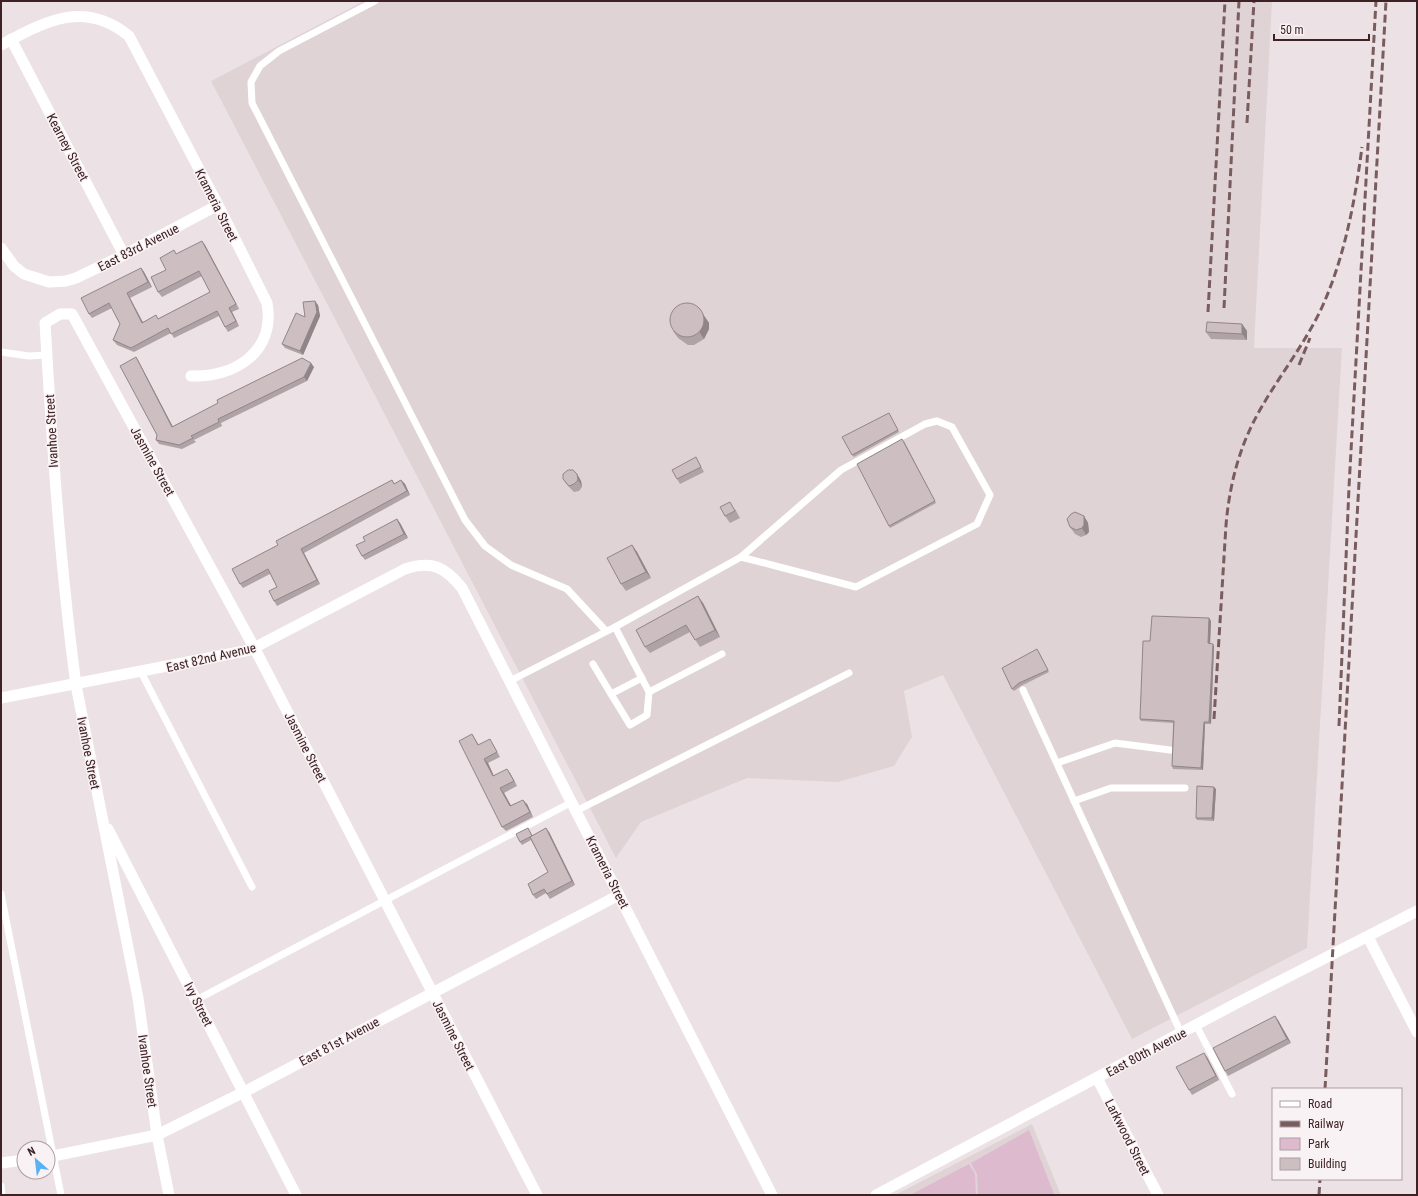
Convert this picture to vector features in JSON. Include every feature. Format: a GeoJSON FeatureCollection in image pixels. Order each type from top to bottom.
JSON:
{"type":"FeatureCollection","features":[{"type":"Feature","properties":{"kind":"street","name":"Krameria Street"},"geometry":{"type":"LineString","coordinates":[[11,39],[63,13],[82,10],[94,12],[107,17],[129,36],[218,205],[267,303],[268,324],[264,338],[258,349],[240,366],[220,375],[205,377],[190,376]]}},
{"type":"Feature","properties":{"kind":"street"},"geometry":{"type":"LineString","coordinates":[[1,45],[11,39]]}},
{"type":"Feature","properties":{"kind":"street","name":"Kearney Street"},"geometry":{"type":"LineString","coordinates":[[11,39],[124,255]]}},
{"type":"Feature","properties":{"kind":"street","name":"East 83rd Avenue"},"geometry":{"type":"LineString","coordinates":[[1,248],[14,266],[24,274],[36,279],[57,282],[76,278],[124,255],[218,205]]}},
{"type":"Feature","properties":{"kind":"street","name":"Ivanhoe Street"},"geometry":{"type":"LineString","coordinates":[[60,314],[45,323],[53,470],[76,685],[100,814],[138,998],[157,1135],[169,1195]]}},
{"type":"Feature","properties":{"kind":"street","name":"Jasmine Street"},"geometry":{"type":"LineString","coordinates":[[60,314],[72,314],[255,649],[537,1195]]}},
{"type":"Feature","properties":{"kind":"street","name":"Krameria Street"},"geometry":{"type":"LineString","coordinates":[[428,564],[446,571],[462,588],[772,1195]]}},
{"type":"Feature","properties":{"kind":"street","name":"East 82nd Avenue"},"geometry":{"type":"LineString","coordinates":[[1,698],[76,685],[255,649],[405,568],[428,564]]}},
{"type":"Feature","properties":{"kind":"street","name":"Ivy Street"},"geometry":{"type":"LineString","coordinates":[[100,814],[296,1195]]}},
{"type":"Feature","properties":{"kind":"street","name":"East 81st Avenue"},"geometry":{"type":"LineString","coordinates":[[56,1155],[157,1135],[244,1092],[619,895]]}},
{"type":"Feature","properties":{"kind":"street","name":"East 80th Avenue"},"geometry":{"type":"LineString","coordinates":[[876,1195],[1181,1033],[1417,911]]}},
{"type":"Feature","properties":{"kind":"street"},"geometry":{"type":"LineString","coordinates":[[1368,937],[1417,1032]]}},
{"type":"Feature","properties":{"kind":"street","name":"Larkwood Street"},"geometry":{"type":"LineString","coordinates":[[1098,1078],[1158,1195]]}},
{"type":"Feature","properties":{"kind":"street"},"geometry":{"type":"LineString","coordinates":[[1,1163],[16,1161]]}},
{"type":"Feature","properties":{"kind":"lane"},"geometry":{"type":"LineString","coordinates":[[375,1],[279,51],[260,66],[251,82],[252,103],[465,520],[485,546],[511,565],[567,589],[606,631]]}},
{"type":"Feature","properties":{"kind":"lane"},"geometry":{"type":"LineString","coordinates":[[1,352],[29,356],[47,355]]}},
{"type":"Feature","properties":{"kind":"lane"},"geometry":{"type":"LineString","coordinates":[[510,681],[606,631],[741,557],[841,470],[925,424],[937,421],[952,427],[990,495],[977,524],[856,587],[741,557]]}},
{"type":"Feature","properties":{"kind":"lane"},"geometry":{"type":"LineString","coordinates":[[593,664],[630,725],[647,716],[649,692],[615,626]]}},
{"type":"Feature","properties":{"kind":"lane"},"geometry":{"type":"LineString","coordinates":[[649,692],[722,654]]}},
{"type":"Feature","properties":{"kind":"lane"},"geometry":{"type":"LineString","coordinates":[[141,672],[252,887]]}},
{"type":"Feature","properties":{"kind":"lane"},"geometry":{"type":"LineString","coordinates":[[196,1000],[385,901],[849,673]]}},
{"type":"Feature","properties":{"kind":"lane"},"geometry":{"type":"LineString","coordinates":[[611,694],[642,678]]}},
{"type":"Feature","properties":{"kind":"lane"},"geometry":{"type":"LineString","coordinates":[[1023,690],[1181,1033]]}},
{"type":"Feature","properties":{"kind":"lane"},"geometry":{"type":"LineString","coordinates":[[1057,764],[1116,743],[1170,750]]}},
{"type":"Feature","properties":{"kind":"lane"},"geometry":{"type":"LineString","coordinates":[[1074,801],[1111,788],[1185,788]]}},
{"type":"Feature","properties":{"kind":"lane"},"geometry":{"type":"LineString","coordinates":[[1,894],[47,1140]]}},
{"type":"Feature","properties":{"kind":"lane"},"geometry":{"type":"LineString","coordinates":[[1196,1026],[1232,1094]]}},
{"type":"Feature","properties":{"kind":"lane"},"geometry":{"type":"LineString","coordinates":[[56,1177],[61,1195]]}},
{"type":"Feature","properties":{"kind":"lane"},"geometry":{"type":"LineString","coordinates":[[1,1186],[2,1195]]}},
{"type":"Feature","properties":{"kind":"shaded area"},"geometry":{"type":"Polygon","coordinates":[[[364,1],[1272,1],[1254,348],[1342,348],[1307,948],[1132,1039],[943,675],[904,691],[912,737],[894,766],[838,782],[747,778],[641,822],[616,858],[211,81],[364,1]]]}},
{"type":"Feature","properties":{"kind":"shaded area"},"geometry":{"type":"Polygon","coordinates":[[[1032,1124],[1061,1195],[895,1195],[1032,1124]]]}},
{"type":"Feature","properties":{"kind":"green space"},"geometry":{"type":"Polygon","coordinates":[[[1029,1130],[1054,1194],[978,1195],[977,1174],[971,1163],[1029,1130]]]}},
{"type":"Feature","properties":{"kind":"green space"},"geometry":{"type":"Polygon","coordinates":[[[969,1164],[975,1174],[976,1195],[910,1195],[969,1164]]]}},
{"type":"Feature","properties":{"kind":"building"},"geometry":{"type":"Polygon","coordinates":[[[202,241],[236,304],[229,308],[236,321],[225,327],[217,311],[171,334],[168,328],[131,348],[113,340],[120,324],[109,303],[89,314],[81,298],[141,268],[148,282],[127,293],[142,323],[156,315],[158,319],[210,292],[199,271],[158,292],[151,277],[166,270],[160,258],[174,250],[176,254],[202,241]]]}},
{"type":"Feature","properties":{"kind":"building"},"geometry":{"type":"Polygon","coordinates":[[[315,301],[317,312],[300,351],[282,344],[296,313],[305,317],[303,302],[315,301]]]}},
{"type":"Feature","properties":{"kind":"building"},"geometry":{"type":"Polygon","coordinates":[[[684,303],[690,303],[694,304],[701,310],[704,320],[703,327],[697,334],[690,337],[684,337],[680,336],[673,330],[670,323],[670,317],[671,313],[677,306],[684,303]]]}},
{"type":"Feature","properties":{"kind":"building"},"geometry":{"type":"Polygon","coordinates":[[[1207,322],[1242,324],[1242,334],[1206,332],[1207,322]]]}},
{"type":"Feature","properties":{"kind":"building"},"geometry":{"type":"Polygon","coordinates":[[[136,357],[172,427],[218,403],[217,400],[302,358],[311,363],[304,377],[218,419],[219,422],[191,436],[193,438],[179,445],[156,440],[157,435],[120,366],[136,357]]]}},
{"type":"Feature","properties":{"kind":"building"},"geometry":{"type":"Polygon","coordinates":[[[889,413],[898,430],[852,455],[842,437],[889,413]]]}},
{"type":"Feature","properties":{"kind":"building"},"geometry":{"type":"Polygon","coordinates":[[[902,439],[935,501],[889,526],[857,464],[902,439]]]}},
{"type":"Feature","properties":{"kind":"building"},"geometry":{"type":"Polygon","coordinates":[[[696,457],[701,467],[677,479],[672,470],[696,457]]]}},
{"type":"Feature","properties":{"kind":"building"},"geometry":{"type":"Polygon","coordinates":[[[568,470],[573,470],[577,474],[578,480],[569,486],[563,479],[563,474],[568,470]]]}},
{"type":"Feature","properties":{"kind":"building"},"geometry":{"type":"Polygon","coordinates":[[[392,480],[394,484],[401,480],[407,491],[301,549],[317,580],[274,601],[269,591],[277,587],[268,569],[240,584],[232,569],[278,545],[276,541],[392,480]]]}},
{"type":"Feature","properties":{"kind":"building"},"geometry":{"type":"Polygon","coordinates":[[[730,502],[735,511],[725,516],[720,507],[730,502]]]}},
{"type":"Feature","properties":{"kind":"building"},"geometry":{"type":"Polygon","coordinates":[[[1075,512],[1084,516],[1084,525],[1082,528],[1076,530],[1070,527],[1067,519],[1075,512]]]}},
{"type":"Feature","properties":{"kind":"building"},"geometry":{"type":"Polygon","coordinates":[[[397,519],[404,534],[362,556],[356,545],[365,541],[363,537],[397,519]]]}},
{"type":"Feature","properties":{"kind":"building"},"geometry":{"type":"Polygon","coordinates":[[[632,545],[646,572],[621,584],[607,558],[632,545]]]}},
{"type":"Feature","properties":{"kind":"building"},"geometry":{"type":"Polygon","coordinates":[[[698,596],[715,630],[695,640],[686,625],[645,647],[636,630],[698,596]]]}},
{"type":"Feature","properties":{"kind":"building"},"geometry":{"type":"Polygon","coordinates":[[[1152,616],[1209,618],[1208,643],[1213,644],[1209,722],[1204,722],[1201,768],[1172,766],[1174,721],[1140,719],[1143,641],[1150,641],[1152,616]]]}},
{"type":"Feature","properties":{"kind":"building"},"geometry":{"type":"Polygon","coordinates":[[[1037,649],[1048,670],[1019,683],[1012,689],[1002,668],[1037,649]]]}},
{"type":"Feature","properties":{"kind":"building"},"geometry":{"type":"Polygon","coordinates":[[[472,734],[478,745],[490,739],[497,752],[484,759],[493,776],[507,769],[514,781],[500,788],[510,806],[523,800],[530,812],[502,827],[459,741],[472,734]]]}},
{"type":"Feature","properties":{"kind":"building"},"geometry":{"type":"Polygon","coordinates":[[[1197,786],[1214,787],[1212,818],[1196,818],[1197,786]]]}},
{"type":"Feature","properties":{"kind":"building"},"geometry":{"type":"Polygon","coordinates":[[[528,828],[532,836],[520,842],[516,834],[528,828]]]}},
{"type":"Feature","properties":{"kind":"building"},"geometry":{"type":"Polygon","coordinates":[[[546,828],[572,881],[547,894],[544,889],[533,895],[528,884],[548,872],[530,837],[546,828]]]}},
{"type":"Feature","properties":{"kind":"building"},"geometry":{"type":"Polygon","coordinates":[[[1275,1016],[1287,1039],[1225,1071],[1213,1048],[1275,1016]]]}},
{"type":"Feature","properties":{"kind":"building"},"geometry":{"type":"Polygon","coordinates":[[[1204,1053],[1216,1076],[1189,1090],[1176,1067],[1204,1053]]]}},
{"type":"Feature","properties":{"kind":"railway"},"geometry":{"type":"LineString","coordinates":[[1208,312],[1225,1]]}},
{"type":"Feature","properties":{"kind":"railway"},"geometry":{"type":"LineString","coordinates":[[1224,308],[1239,1]]}},
{"type":"Feature","properties":{"kind":"railway"},"geometry":{"type":"LineString","coordinates":[[1247,123],[1254,1]]}},
{"type":"Feature","properties":{"kind":"railway"},"geometry":{"type":"LineString","coordinates":[[1339,726],[1349,487],[1376,1]]}},
{"type":"Feature","properties":{"kind":"railway"},"geometry":{"type":"LineString","coordinates":[[1325,1088],[1386,1]]}},
{"type":"Feature","properties":{"kind":"railway"},"geometry":{"type":"LineString","coordinates":[[1214,719],[1226,525],[1229,499],[1238,460],[1247,435],[1261,408],[1307,336],[1331,286],[1348,228],[1362,147]]}},
{"type":"Feature","properties":{"kind":"railway"},"geometry":{"type":"LineString","coordinates":[[1299,365],[1310,338]]}},
{"type":"Feature","properties":{"kind":"railway"},"geometry":{"type":"LineString","coordinates":[[1319,1195],[1320,1180]]}}]}
